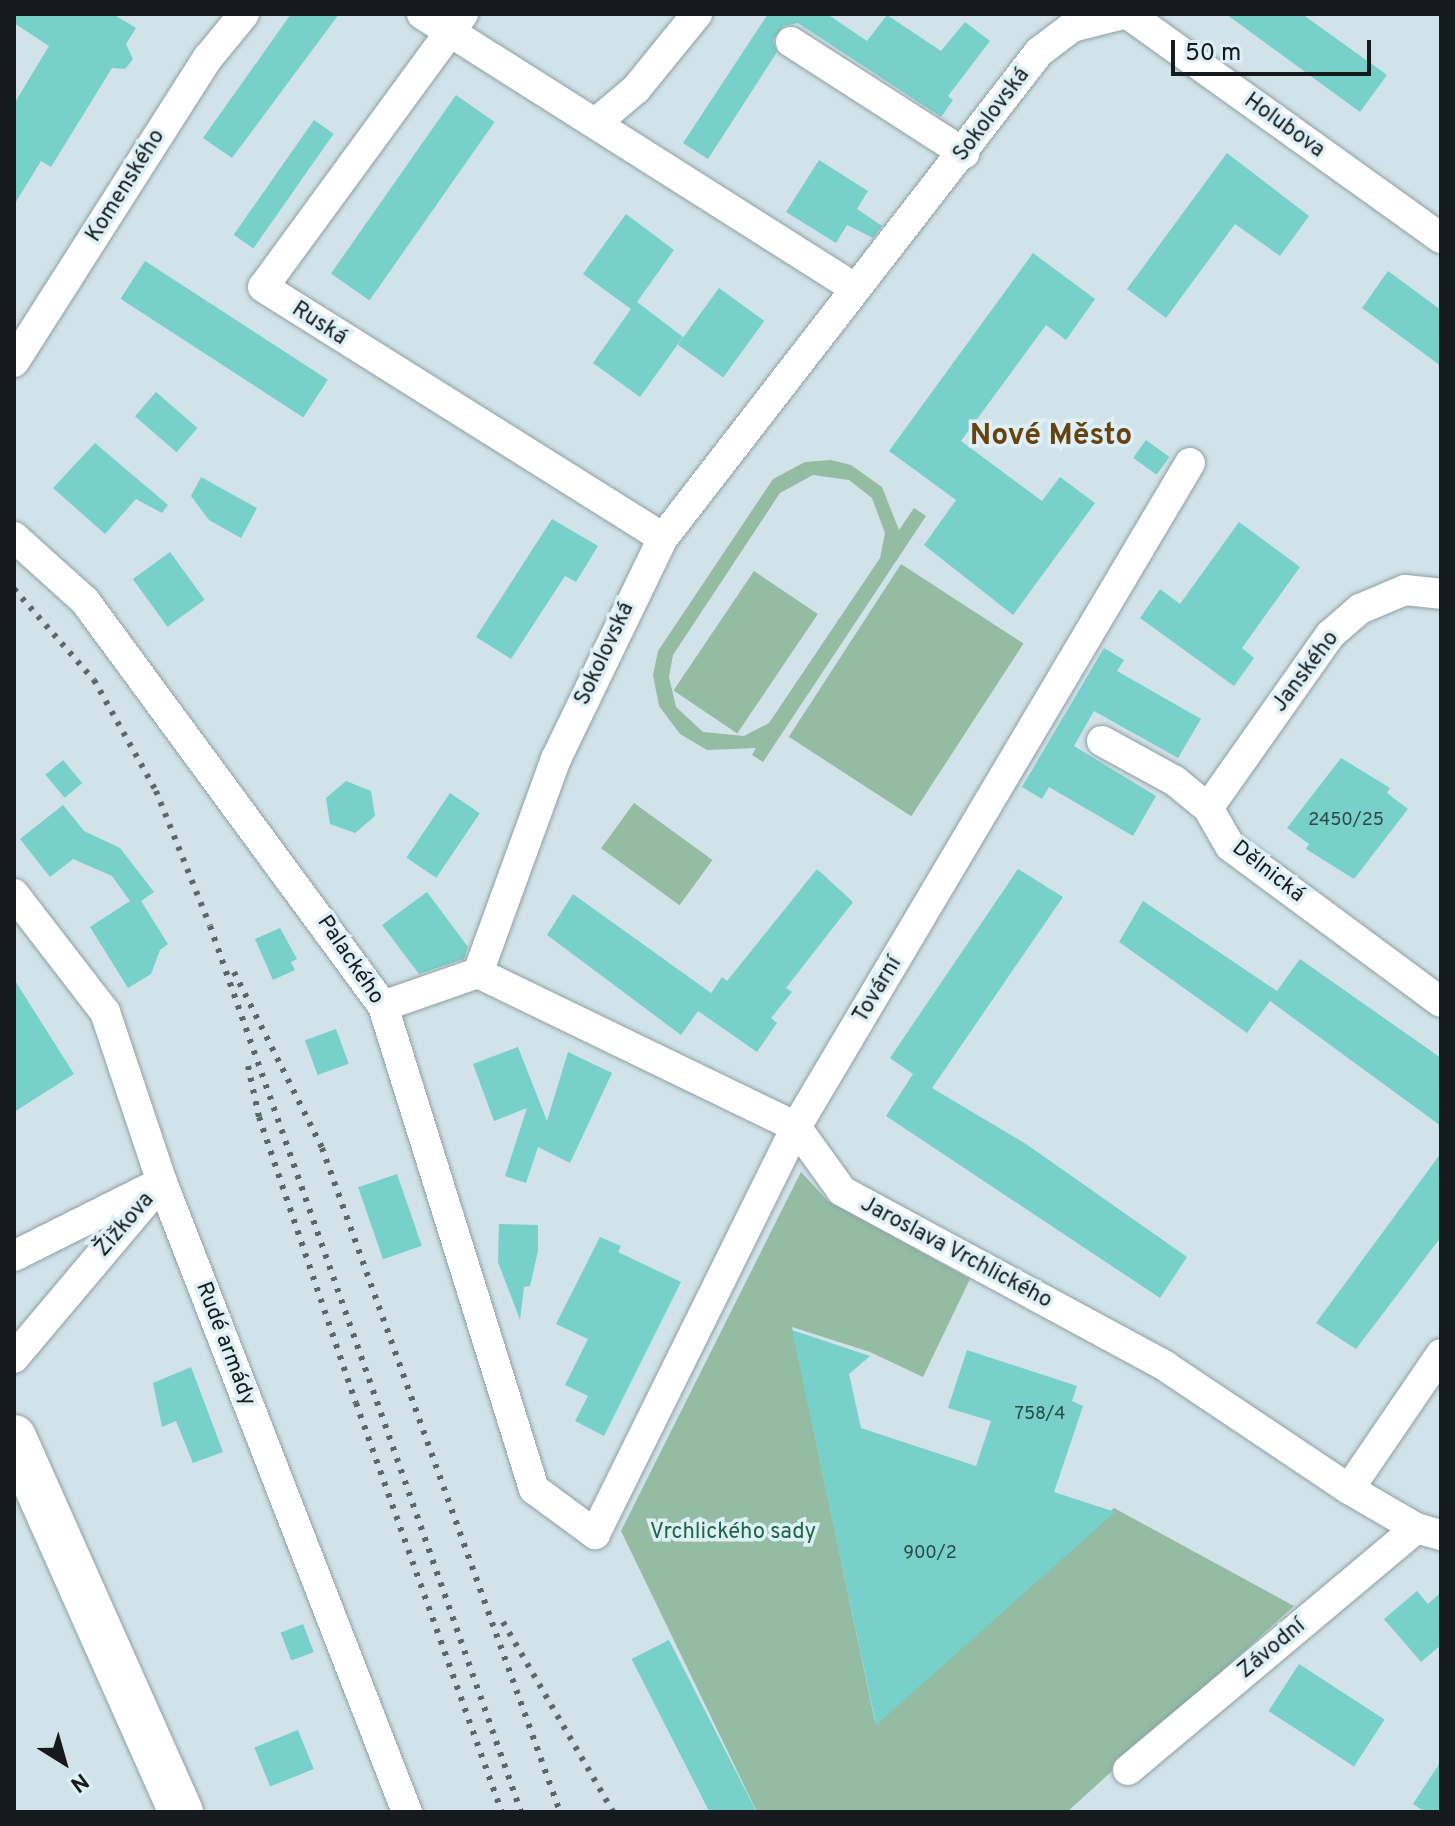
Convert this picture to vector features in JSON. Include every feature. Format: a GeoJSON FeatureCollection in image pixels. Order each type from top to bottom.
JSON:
{"type":"FeatureCollection","features":[{"type":"Feature","properties":{"kind":"main road"},"geometry":{"type":"LineString","coordinates":[[14,1437],[181,1812]]}},
{"type":"Feature","properties":{"kind":"street","name":"Komenského"},"geometry":{"type":"LineString","coordinates":[[14,362],[208,58],[244,14]]}},
{"type":"Feature","properties":{"kind":"street"},"geometry":{"type":"LineString","coordinates":[[422,14],[457,23],[598,121],[853,287]]}},
{"type":"Feature","properties":{"kind":"street"},"geometry":{"type":"LineString","coordinates":[[598,121],[636,89],[697,14]]}},
{"type":"Feature","properties":{"kind":"street","name":"Sokolovská"},"geometry":{"type":"LineString","coordinates":[[478,973],[556,759],[663,538],[853,287],[964,153],[1039,52],[1072,27],[1126,14]]}},
{"type":"Feature","properties":{"kind":"street","name":"Holubova"},"geometry":{"type":"LineString","coordinates":[[1126,14],[1441,238]]}},
{"type":"Feature","properties":{"kind":"street","name":"Ruská"},"geometry":{"type":"LineString","coordinates":[[457,23],[263,287],[663,538]]}},
{"type":"Feature","properties":{"kind":"street"},"geometry":{"type":"LineString","coordinates":[[791,42],[964,153]]}},
{"type":"Feature","properties":{"kind":"street","name":"Tovární"},"geometry":{"type":"LineString","coordinates":[[595,1534],[796,1127],[1190,463]]}},
{"type":"Feature","properties":{"kind":"street","name":"Palackého"},"geometry":{"type":"LineString","coordinates":[[14,537],[85,601],[383,1006],[534,1489],[595,1534]]}},
{"type":"Feature","properties":{"kind":"street","name":"Janského"},"geometry":{"type":"LineString","coordinates":[[1208,808],[1330,635],[1360,609],[1405,590],[1441,594]]}},
{"type":"Feature","properties":{"kind":"street","name":"Dělnická"},"geometry":{"type":"LineString","coordinates":[[1102,741],[1175,781],[1208,808],[1230,846],[1441,1002]]}},
{"type":"Feature","properties":{"kind":"street","name":"Rudé armády"},"geometry":{"type":"LineString","coordinates":[[14,894],[105,1012],[162,1182],[407,1812]]}},
{"type":"Feature","properties":{"kind":"street"},"geometry":{"type":"LineString","coordinates":[[383,1006],[478,973]]}},
{"type":"Feature","properties":{"kind":"street","name":"Jaroslava Vrchlického"},"geometry":{"type":"LineString","coordinates":[[478,973],[796,1127],[842,1191],[1165,1366],[1349,1489],[1429,1531]]}},
{"type":"Feature","properties":{"kind":"street","name":"Žižkova"},"geometry":{"type":"LineString","coordinates":[[14,1256],[162,1182]]}},
{"type":"Feature","properties":{"kind":"street","name":"Žižkova"},"geometry":{"type":"LineString","coordinates":[[14,1358],[162,1182]]}},
{"type":"Feature","properties":{"kind":"street"},"geometry":{"type":"LineString","coordinates":[[1349,1489],[1441,1354]]}},
{"type":"Feature","properties":{"kind":"street","name":"Závodní"},"geometry":{"type":"LineString","coordinates":[[1128,1770],[1429,1531]]}},
{"type":"Feature","properties":{"kind":"green space"},"geometry":{"type":"Polygon","coordinates":[[[831,460],[851,465],[882,487],[899,530],[914,508],[926,516],[763,762],[752,755],[756,748],[707,750],[680,734],[659,706],[653,675],[658,651],[773,479],[805,462],[831,460]],[[813,475],[780,493],[673,655],[669,677],[676,707],[703,732],[744,736],[769,723],[880,558],[885,533],[872,498],[849,480],[813,475]]]}},
{"type":"Feature","properties":{"kind":"green space"},"geometry":{"type":"Polygon","coordinates":[[[901,564],[1023,644],[911,816],[789,737],[901,564]]]}},
{"type":"Feature","properties":{"kind":"green space"},"geometry":{"type":"Polygon","coordinates":[[[754,571],[818,614],[737,733],[673,690],[754,571]]]}},
{"type":"Feature","properties":{"kind":"green space"},"geometry":{"type":"Polygon","coordinates":[[[634,803],[712,860],[680,905],[601,848],[634,803]]]}},
{"type":"Feature","properties":{"kind":"green space","name":"Vrchlického sady"},"geometry":{"type":"Polygon","coordinates":[[[801,1172],[828,1201],[970,1279],[923,1377],[870,1352],[792,1327],[875,1722],[1114,1508],[1294,1606],[1067,1812],[757,1812],[621,1531],[801,1172]]]}},
{"type":"Feature","properties":{"kind":"building"},"geometry":{"type":"Polygon","coordinates":[[[14,14],[113,14],[136,28],[126,44],[133,59],[125,69],[112,68],[51,167],[41,161],[14,205],[14,104],[49,46],[14,23],[14,14]]]}},
{"type":"Feature","properties":{"kind":"building"},"geometry":{"type":"Polygon","coordinates":[[[291,14],[339,14],[232,158],[203,138],[291,14]]]}},
{"type":"Feature","properties":{"kind":"building"},"geometry":{"type":"Polygon","coordinates":[[[768,14],[827,14],[867,41],[887,15],[941,51],[965,22],[990,41],[948,96],[953,100],[941,117],[798,23],[783,26],[773,40],[777,52],[708,159],[683,143],[768,14]]]}},
{"type":"Feature","properties":{"kind":"building"},"geometry":{"type":"Polygon","coordinates":[[[1226,14],[1302,14],[1387,75],[1360,112],[1226,14]]]}},
{"type":"Feature","properties":{"kind":"building"},"geometry":{"type":"Polygon","coordinates":[[[456,95],[495,122],[369,301],[331,274],[456,95]]]}},
{"type":"Feature","properties":{"kind":"building"},"geometry":{"type":"Polygon","coordinates":[[[314,120],[334,134],[253,248],[234,235],[314,120]]]}},
{"type":"Feature","properties":{"kind":"building"},"geometry":{"type":"Polygon","coordinates":[[[1227,153],[1309,216],[1280,256],[1235,224],[1166,318],[1127,289],[1227,153]]]}},
{"type":"Feature","properties":{"kind":"building"},"geometry":{"type":"Polygon","coordinates":[[[819,160],[868,191],[857,209],[882,226],[873,238],[847,225],[836,243],[786,212],[819,160]]]}},
{"type":"Feature","properties":{"kind":"building"},"geometry":{"type":"Polygon","coordinates":[[[626,214],[674,250],[637,302],[683,337],[640,397],[593,363],[631,309],[583,274],[626,214]]]}},
{"type":"Feature","properties":{"kind":"building"},"geometry":{"type":"Polygon","coordinates":[[[1033,253],[1095,299],[1066,340],[1046,325],[961,441],[1042,501],[1060,477],[1095,503],[1013,615],[924,545],[956,500],[889,451],[1033,253]]]}},
{"type":"Feature","properties":{"kind":"building"},"geometry":{"type":"Polygon","coordinates":[[[145,261],[328,380],[303,417],[120,299],[145,261]]]}},
{"type":"Feature","properties":{"kind":"building"},"geometry":{"type":"Polygon","coordinates":[[[1388,271],[1441,310],[1441,366],[1362,308],[1388,271]]]}},
{"type":"Feature","properties":{"kind":"building"},"geometry":{"type":"Polygon","coordinates":[[[719,288],[764,321],[723,378],[678,345],[719,288]]]}},
{"type":"Feature","properties":{"kind":"building"},"geometry":{"type":"Polygon","coordinates":[[[156,392],[198,428],[177,452],[135,416],[156,392]]]}},
{"type":"Feature","properties":{"kind":"building"},"geometry":{"type":"Polygon","coordinates":[[[1146,440],[1169,457],[1157,475],[1133,458],[1146,440]]]}},
{"type":"Feature","properties":{"kind":"building"},"geometry":{"type":"Polygon","coordinates":[[[95,443],[168,505],[162,513],[136,499],[105,534],[53,488],[95,443]]]}},
{"type":"Feature","properties":{"kind":"building"},"geometry":{"type":"Polygon","coordinates":[[[201,477],[257,508],[241,538],[209,520],[191,496],[201,477]]]}},
{"type":"Feature","properties":{"kind":"building"},"geometry":{"type":"Polygon","coordinates":[[[552,519],[598,546],[576,582],[565,576],[511,659],[476,637],[552,519]]]}},
{"type":"Feature","properties":{"kind":"building"},"geometry":{"type":"Polygon","coordinates":[[[1239,522],[1300,567],[1242,648],[1254,658],[1234,686],[1140,618],[1160,589],[1180,604],[1239,522]]]}},
{"type":"Feature","properties":{"kind":"building"},"geometry":{"type":"Polygon","coordinates":[[[170,552],[205,600],[167,627],[133,579],[170,552]]]}},
{"type":"Feature","properties":{"kind":"building"},"geometry":{"type":"Polygon","coordinates":[[[1104,648],[1124,660],[1117,671],[1201,719],[1178,758],[1094,711],[1074,746],[1156,796],[1133,836],[1049,787],[1042,799],[1022,787],[1104,648]]]}},
{"type":"Feature","properties":{"kind":"building"},"geometry":{"type":"Polygon","coordinates":[[[1341,758],[1390,788],[1387,793],[1408,809],[1354,879],[1306,849],[1309,844],[1287,828],[1341,758]]]}},
{"type":"Feature","properties":{"kind":"building"},"geometry":{"type":"Polygon","coordinates":[[[63,760],[82,783],[65,798],[45,775],[63,760]]]}},
{"type":"Feature","properties":{"kind":"building"},"geometry":{"type":"Polygon","coordinates":[[[346,781],[371,791],[375,816],[355,833],[330,824],[326,798],[346,781]]]}},
{"type":"Feature","properties":{"kind":"building"},"geometry":{"type":"Polygon","coordinates":[[[450,793],[480,813],[436,878],[406,858],[450,793]]]}},
{"type":"Feature","properties":{"kind":"building"},"geometry":{"type":"Polygon","coordinates":[[[63,805],[84,831],[120,848],[154,892],[141,901],[168,944],[160,950],[151,974],[128,988],[90,927],[130,901],[112,876],[73,859],[50,877],[20,839],[63,805]]]}},
{"type":"Feature","properties":{"kind":"building"},"geometry":{"type":"Polygon","coordinates":[[[817,869],[853,902],[786,988],[792,992],[771,1018],[777,1023],[757,1052],[698,1011],[681,1035],[547,935],[573,894],[711,993],[722,977],[727,981],[817,869]]]}},
{"type":"Feature","properties":{"kind":"building"},"geometry":{"type":"Polygon","coordinates":[[[1018,869],[1063,897],[932,1088],[1026,1144],[1187,1257],[1160,1298],[886,1116],[913,1074],[890,1058],[1018,869]]]}},
{"type":"Feature","properties":{"kind":"building"},"geometry":{"type":"Polygon","coordinates":[[[427,892],[468,947],[464,959],[419,974],[382,925],[427,892]]]}},
{"type":"Feature","properties":{"kind":"building"},"geometry":{"type":"Polygon","coordinates":[[[1143,901],[1277,991],[1300,959],[1441,1058],[1441,1126],[1270,1001],[1247,1033],[1119,942],[1143,901]]]}},
{"type":"Feature","properties":{"kind":"building"},"geometry":{"type":"Polygon","coordinates":[[[280,928],[297,959],[291,962],[295,970],[273,980],[255,939],[280,928]]]}},
{"type":"Feature","properties":{"kind":"building"},"geometry":{"type":"Polygon","coordinates":[[[14,979],[74,1074],[14,1112],[14,979]]]}},
{"type":"Feature","properties":{"kind":"building"},"geometry":{"type":"Polygon","coordinates":[[[336,1029],[349,1064],[318,1075],[305,1040],[336,1029]]]}},
{"type":"Feature","properties":{"kind":"building"},"geometry":{"type":"Polygon","coordinates":[[[518,1047],[547,1121],[568,1052],[612,1073],[570,1163],[538,1147],[526,1183],[505,1176],[527,1108],[494,1121],[473,1064],[518,1047]]]}},
{"type":"Feature","properties":{"kind":"building"},"geometry":{"type":"Polygon","coordinates":[[[1441,1153],[1441,1237],[1356,1349],[1316,1323],[1441,1153]]]}},
{"type":"Feature","properties":{"kind":"building"},"geometry":{"type":"Polygon","coordinates":[[[397,1174],[422,1246],[383,1259],[358,1187],[397,1174]]]}},
{"type":"Feature","properties":{"kind":"building"},"geometry":{"type":"Polygon","coordinates":[[[499,1224],[538,1225],[538,1251],[530,1286],[524,1287],[520,1320],[498,1262],[499,1224]]]}},
{"type":"Feature","properties":{"kind":"building"},"geometry":{"type":"Polygon","coordinates":[[[600,1237],[621,1246],[618,1252],[681,1282],[604,1436],[575,1421],[588,1396],[565,1385],[588,1339],[556,1324],[600,1237]]]}},
{"type":"Feature","properties":{"kind":"building"},"geometry":{"type":"Polygon","coordinates":[[[792,1330],[870,1356],[849,1374],[861,1428],[976,1466],[991,1421],[948,1408],[967,1350],[1077,1386],[1072,1401],[1083,1406],[1054,1492],[1115,1512],[876,1725],[792,1330]]]}},
{"type":"Feature","properties":{"kind":"building"},"geometry":{"type":"Polygon","coordinates":[[[191,1367],[223,1452],[193,1463],[176,1421],[162,1427],[153,1383],[191,1367]]]}},
{"type":"Feature","properties":{"kind":"building"},"geometry":{"type":"Polygon","coordinates":[[[1417,1591],[1428,1604],[1441,1592],[1441,1645],[1421,1662],[1384,1619],[1417,1591]]]}},
{"type":"Feature","properties":{"kind":"building"},"geometry":{"type":"Polygon","coordinates":[[[303,1624],[314,1652],[291,1661],[281,1633],[303,1624]]]}},
{"type":"Feature","properties":{"kind":"building"},"geometry":{"type":"Polygon","coordinates":[[[669,1640],[757,1812],[710,1812],[632,1659],[669,1640]]]}},
{"type":"Feature","properties":{"kind":"building"},"geometry":{"type":"Polygon","coordinates":[[[1299,1664],[1385,1720],[1354,1767],[1269,1711],[1299,1664]]]}},
{"type":"Feature","properties":{"kind":"building"},"geometry":{"type":"Polygon","coordinates":[[[298,1730],[314,1769],[270,1787],[254,1748],[298,1730]]]}},
{"type":"Feature","properties":{"kind":"building"},"geometry":{"type":"Polygon","coordinates":[[[1441,1761],[1441,1812],[1425,1812],[1413,1804],[1441,1761]]]}},
{"type":"Feature","properties":{"kind":"railway"},"geometry":{"type":"LineString","coordinates":[[14,589],[94,680],[156,791],[210,926],[521,1812]]}},
{"type":"Feature","properties":{"kind":"railway"},"geometry":{"type":"LineString","coordinates":[[234,972],[322,1148],[560,1812]]}},
{"type":"Feature","properties":{"kind":"railway"},"geometry":{"type":"LineString","coordinates":[[248,1066],[259,1117],[356,1403],[502,1812]]}},
{"type":"Feature","properties":{"kind":"railway"},"geometry":{"type":"LineString","coordinates":[[503,1622],[613,1812]]}},
{"type":"Feature","properties":{"kind":"district","name":"Nové Město"},"geometry":{"type":"Point","coordinates":[1051,437]}}]}
